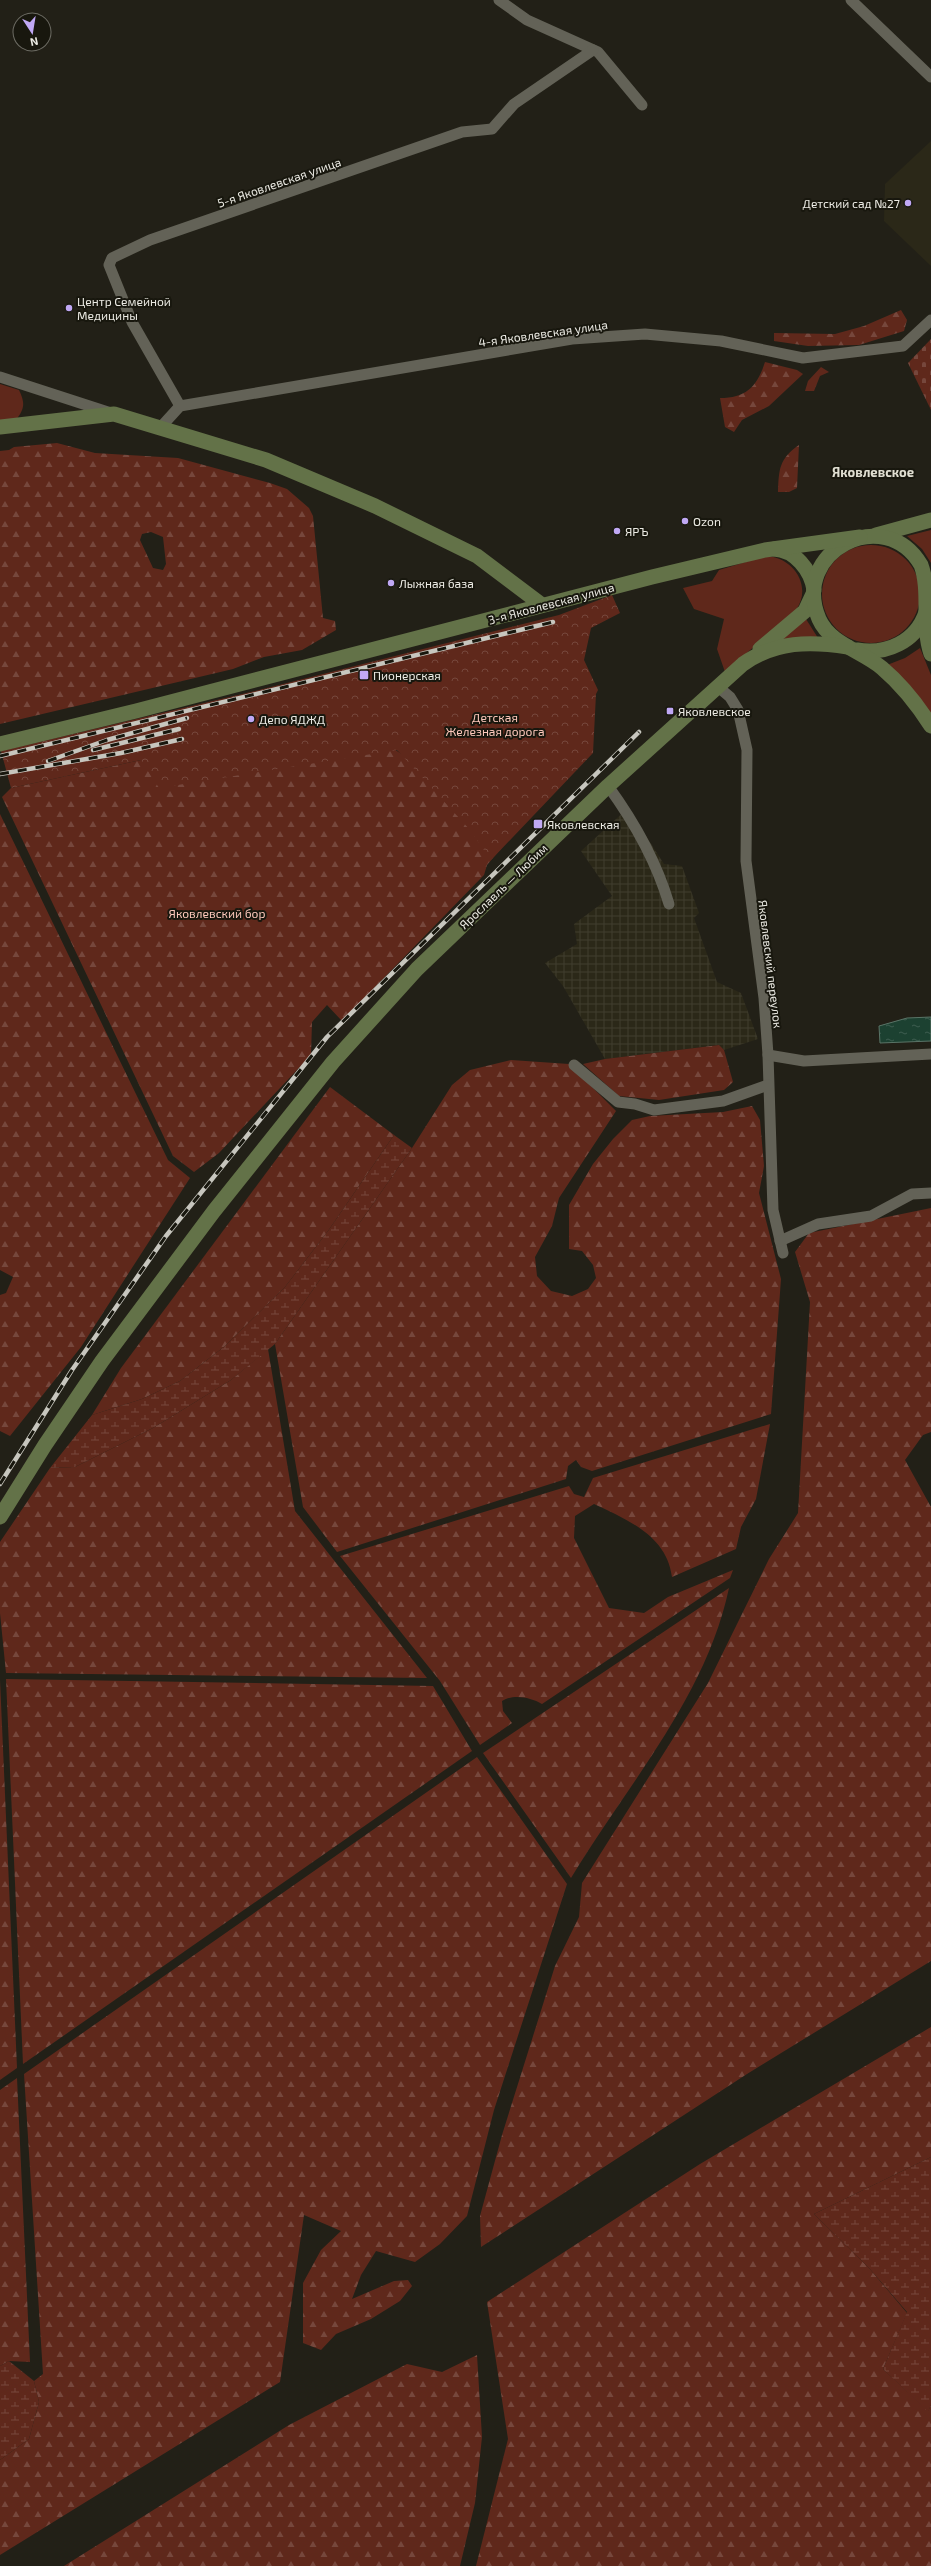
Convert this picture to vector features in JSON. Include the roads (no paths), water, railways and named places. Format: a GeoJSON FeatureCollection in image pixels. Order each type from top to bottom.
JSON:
{"type":"FeatureCollection","features":[{"type":"Feature","properties":{"kind":"main road"},"geometry":{"type":"LineString","coordinates":[[0,428],[114,414],[286,467],[375,506],[476,556],[542,605]]}},
{"type":"Feature","properties":{"kind":"main road"},"geometry":{"type":"LineString","coordinates":[[743,664],[805,611],[813,592],[817,575],[825,559],[840,546],[864,537],[931,520]]}},
{"type":"Feature","properties":{"kind":"main road"},"geometry":{"type":"LineString","coordinates":[[864,537],[890,539],[901,544],[915,556],[925,574],[929,600],[926,627],[931,654]]}},
{"type":"Feature","properties":{"kind":"main road","name":"3-я Яковлевская улица"},"geometry":{"type":"LineString","coordinates":[[0,744],[337,660],[542,605],[765,550],[864,537]]}},
{"type":"Feature","properties":{"kind":"main road","name":"3-я Яковлевская улица"},"geometry":{"type":"LineString","coordinates":[[765,550],[782,550],[797,558],[809,576],[813,592]]}},
{"type":"Feature","properties":{"kind":"main road"},"geometry":{"type":"LineString","coordinates":[[813,592],[820,621],[832,637],[874,661],[902,686],[931,726]]}},
{"type":"Feature","properties":{"kind":"main road"},"geometry":{"type":"LineString","coordinates":[[851,648],[876,651],[898,645],[915,632],[929,600]]}},
{"type":"Feature","properties":{"kind":"main road","name":"Ярославль — Любим"},"geometry":{"type":"LineString","coordinates":[[0,1517],[45,1445],[102,1361],[214,1211],[333,1062],[417,969],[608,786],[743,664],[763,652],[791,644],[811,643],[851,648]]}},
{"type":"Feature","properties":{"kind":"street"},"geometry":{"type":"LineString","coordinates":[[499,0],[527,20],[598,52],[642,105]]}},
{"type":"Feature","properties":{"kind":"street"},"geometry":{"type":"LineString","coordinates":[[851,0],[931,77]]}},
{"type":"Feature","properties":{"kind":"street","name":"5-я Яковлевская улица"},"geometry":{"type":"LineString","coordinates":[[180,406],[132,322],[109,265],[112,258],[150,240],[462,132],[492,129],[514,104],[593,50]]}},
{"type":"Feature","properties":{"kind":"street","name":"4-я Яковлевская улица"},"geometry":{"type":"LineString","coordinates":[[180,406],[572,339],[623,335],[645,334],[721,341],[803,358],[903,346],[931,320]]}},
{"type":"Feature","properties":{"kind":"street"},"geometry":{"type":"LineString","coordinates":[[0,377],[114,414]]}},
{"type":"Feature","properties":{"kind":"street"},"geometry":{"type":"LineString","coordinates":[[160,428],[180,406]]}},
{"type":"Feature","properties":{"kind":"street","name":"Яковлевский переулок"},"geometry":{"type":"LineString","coordinates":[[717,686],[730,697],[738,710],[747,750],[746,862],[764,998],[768,1055],[773,1210],[783,1253]]}},
{"type":"Feature","properties":{"kind":"street"},"geometry":{"type":"LineString","coordinates":[[608,786],[628,813],[652,855],[669,904]]}},
{"type":"Feature","properties":{"kind":"street"},"geometry":{"type":"LineString","coordinates":[[768,1055],[804,1061],[931,1054]]}},
{"type":"Feature","properties":{"kind":"street"},"geometry":{"type":"LineString","coordinates":[[574,1065],[618,1102],[635,1104],[654,1110],[723,1101],[768,1085]]}},
{"type":"Feature","properties":{"kind":"street"},"geometry":{"type":"LineString","coordinates":[[780,1240],[818,1224],[871,1216],[912,1194],[931,1193]]}},
{"type":"Feature","properties":{"kind":"water"},"geometry":{"type":"Polygon","coordinates":[[[931,1017],[931,1041],[880,1043],[879,1026],[907,1018],[931,1017]]]}},
{"type":"Feature","properties":{"kind":"railway"},"geometry":{"type":"LineString","coordinates":[[0,756],[553,622]]}},
{"type":"Feature","properties":{"kind":"railway"},"geometry":{"type":"LineString","coordinates":[[48,761],[107,740],[187,718]]}},
{"type":"Feature","properties":{"kind":"railway"},"geometry":{"type":"LineString","coordinates":[[93,750],[179,729]]}},
{"type":"Feature","properties":{"kind":"railway"},"geometry":{"type":"LineString","coordinates":[[0,1484],[72,1370],[166,1236],[327,1037],[639,732]]}},
{"type":"Feature","properties":{"kind":"railway"},"geometry":{"type":"LineString","coordinates":[[0,774],[121,753],[182,739]]}},
{"type":"Feature","properties":{"kind":"place","name":"Детский сад №27"},"geometry":{"type":"Point","coordinates":[908,203]}},
{"type":"Feature","properties":{"kind":"place","name":"Центр Семейной Медицины"},"geometry":{"type":"Point","coordinates":[69,308]}},
{"type":"Feature","properties":{"kind":"place","name":"Ozon"},"geometry":{"type":"Point","coordinates":[685,521]}},
{"type":"Feature","properties":{"kind":"place","name":"ЯРЪ"},"geometry":{"type":"Point","coordinates":[617,531]}},
{"type":"Feature","properties":{"kind":"place","name":"Лыжная база"},"geometry":{"type":"Point","coordinates":[391,583]}},
{"type":"Feature","properties":{"kind":"place","name":"Пионерская"},"geometry":{"type":"Point","coordinates":[364,675]}},
{"type":"Feature","properties":{"kind":"place","name":"Яковлевское"},"geometry":{"type":"Point","coordinates":[670,711]}},
{"type":"Feature","properties":{"kind":"place","name":"Депо ЯДЖД"},"geometry":{"type":"Point","coordinates":[251,719]}},
{"type":"Feature","properties":{"kind":"place","name":"Яковлевская"},"geometry":{"type":"Point","coordinates":[538,824]}},
{"type":"Feature","properties":{"kind":"district","name":"Яковлевское"},"geometry":{"type":"Point","coordinates":[873,472]}},
{"type":"Feature","properties":{"kind":"park label","name":"Детская Железная дорога"},"geometry":{"type":"Point","coordinates":[495,724]}},
{"type":"Feature","properties":{"kind":"park label","name":"Яковлевский бор"},"geometry":{"type":"Point","coordinates":[217,913]}}]}
